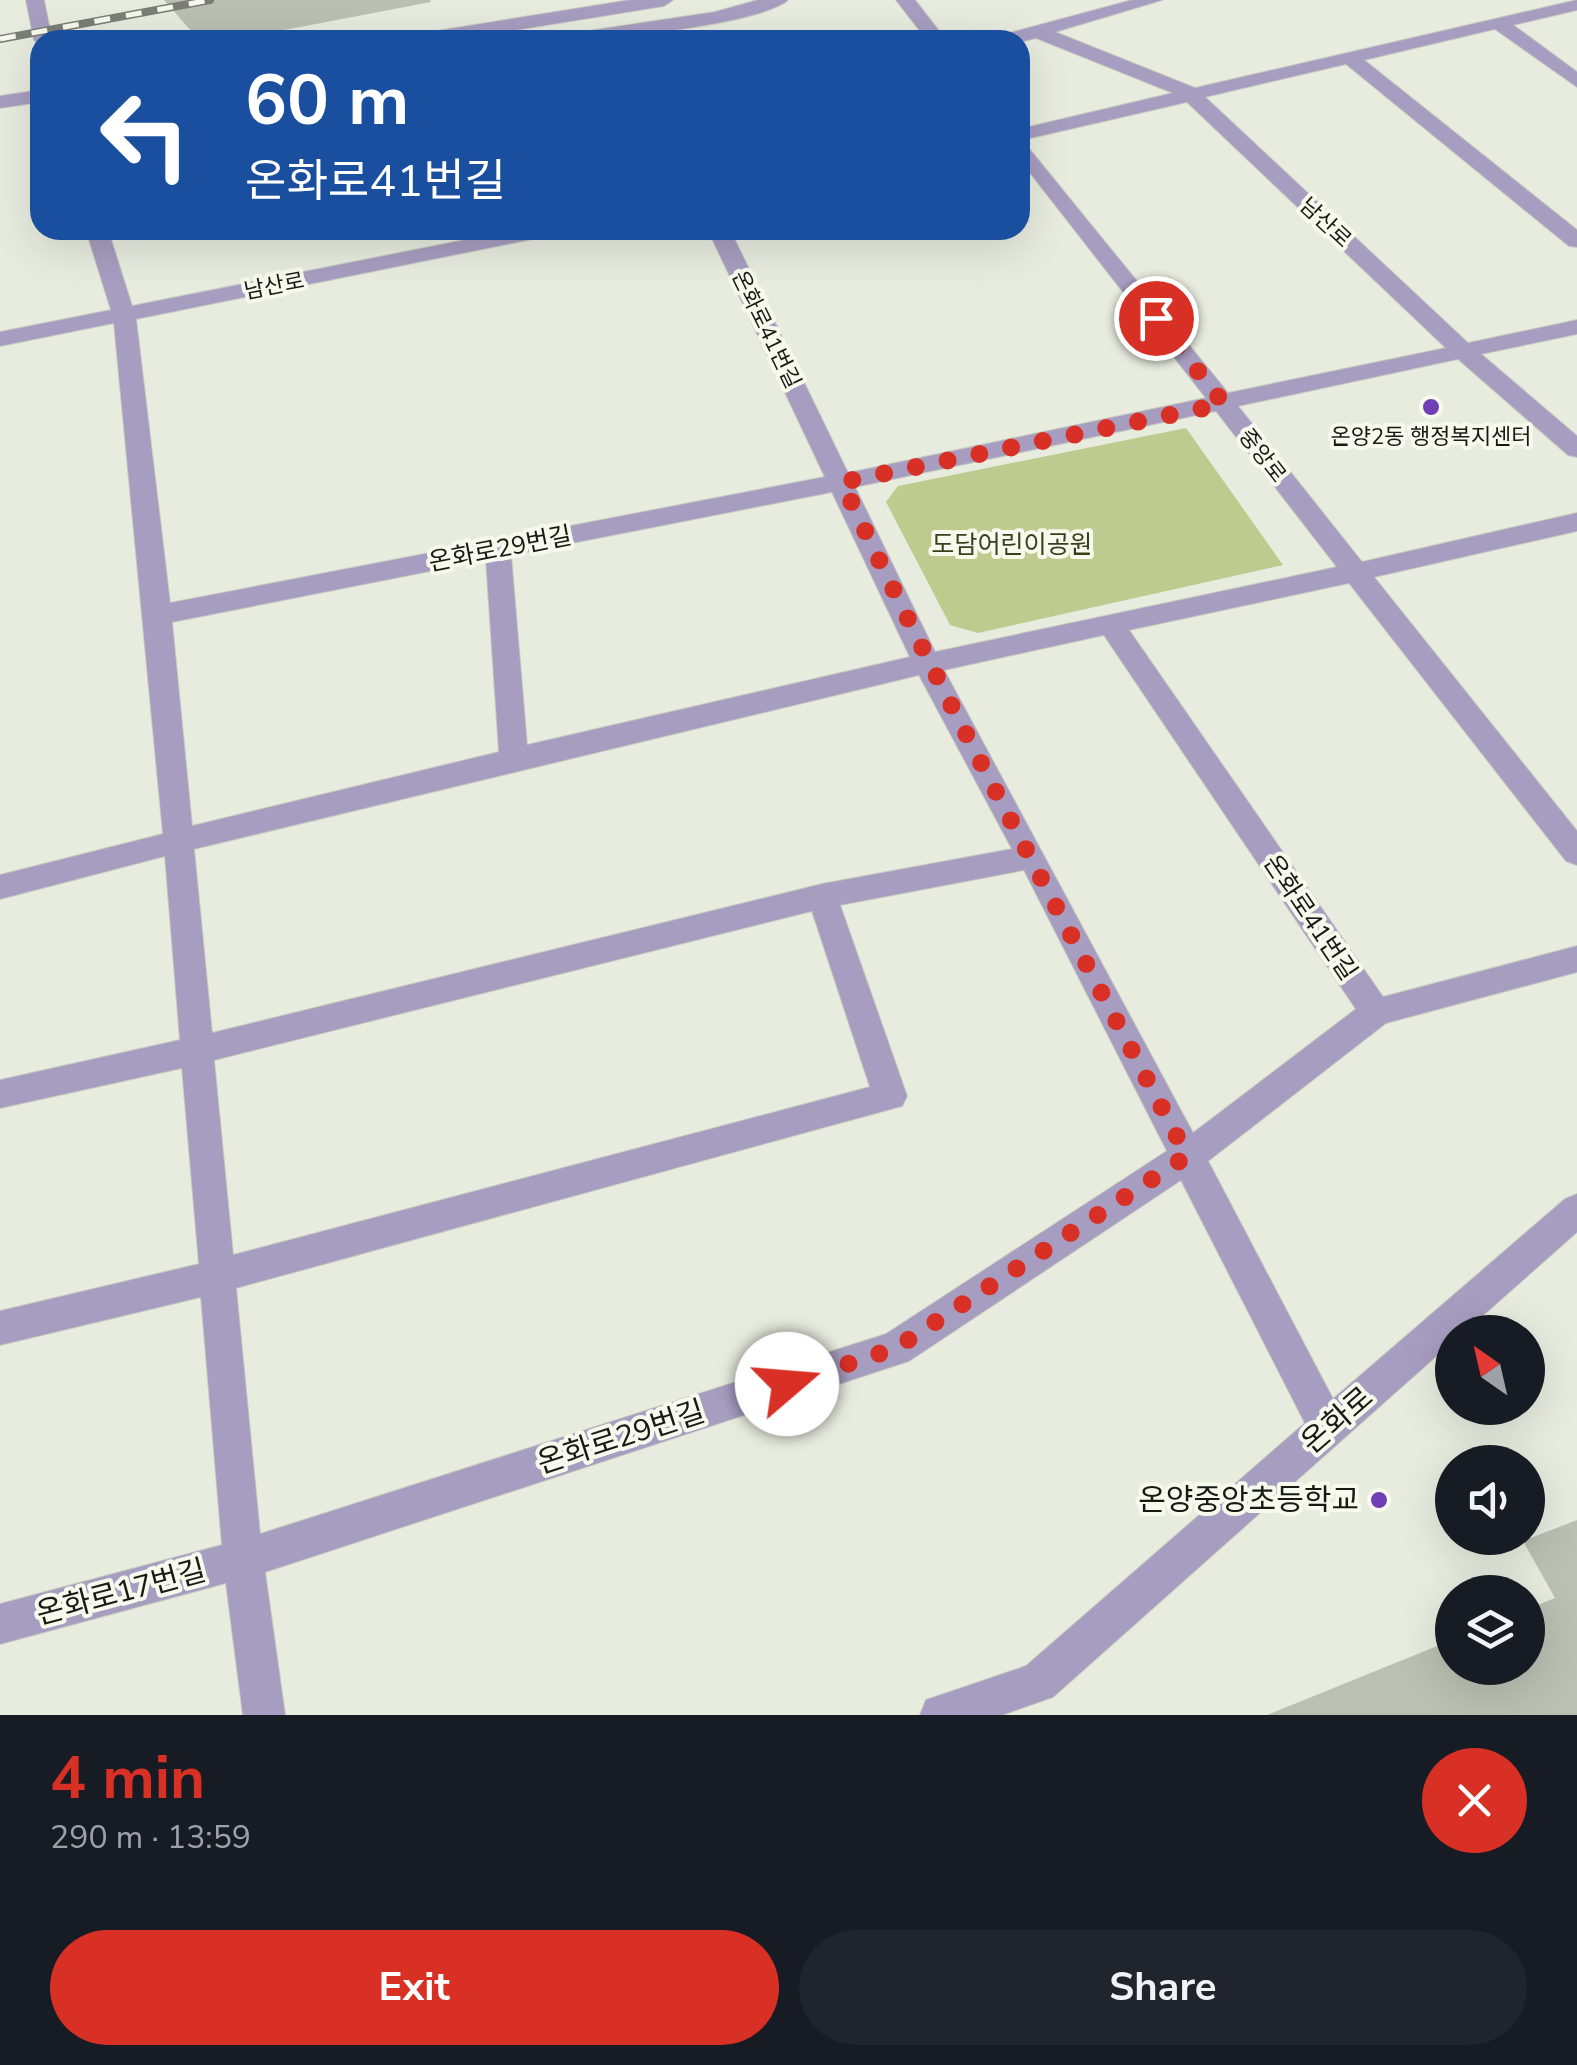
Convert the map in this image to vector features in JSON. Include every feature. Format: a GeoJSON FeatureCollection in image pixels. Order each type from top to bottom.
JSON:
{"type":"FeatureCollection","features":[{"type":"Feature","properties":{"kind":"street"},"geometry":{"type":"LineString","coordinates":[[36,0],[42,30]]}},
{"type":"Feature","properties":{"kind":"street"},"geometry":{"type":"LineString","coordinates":[[480,30],[664,0]]}},
{"type":"Feature","properties":{"kind":"street"},"geometry":{"type":"LineString","coordinates":[[634,30],[700,20],[778,0]]}},
{"type":"Feature","properties":{"kind":"street"},"geometry":{"type":"LineString","coordinates":[[905,0],[928,30]]}},
{"type":"Feature","properties":{"kind":"street"},"geometry":{"type":"LineString","coordinates":[[1030,33],[1153,0]]}},
{"type":"Feature","properties":{"kind":"street"},"geometry":{"type":"LineString","coordinates":[[1030,132],[1577,4]]}},
{"type":"Feature","properties":{"kind":"street"},"geometry":{"type":"LineString","coordinates":[[1499,23],[1577,81]]}},
{"type":"Feature","properties":{"kind":"street"},"geometry":{"type":"LineString","coordinates":[[1036,31],[1188,92]]}},
{"type":"Feature","properties":{"kind":"street"},"geometry":{"type":"LineString","coordinates":[[1348,56],[1577,241]]}},
{"type":"Feature","properties":{"kind":"street","name":"남산로"},"geometry":{"type":"LineString","coordinates":[[1188,92],[1464,352],[1577,449]]}},
{"type":"Feature","properties":{"kind":"street"},"geometry":{"type":"LineString","coordinates":[[0,102],[30,98]]}},
{"type":"Feature","properties":{"kind":"street","name":"중앙로"},"geometry":{"type":"LineString","coordinates":[[1030,159],[1577,853]]}},
{"type":"Feature","properties":{"kind":"street"},"geometry":{"type":"LineString","coordinates":[[100,240],[124,315],[158,616],[243,1560],[264,1715]]}},
{"type":"Feature","properties":{"kind":"street","name":"남산로"},"geometry":{"type":"LineString","coordinates":[[0,339],[497,240]]}},
{"type":"Feature","properties":{"kind":"street","name":"온화로41번길"},"geometry":{"type":"LineString","coordinates":[[724,240],[927,664],[1032,857],[1328,1428]]}},
{"type":"Feature","properties":{"kind":"street"},"geometry":{"type":"LineString","coordinates":[[842,482],[1577,328]]}},
{"type":"Feature","properties":{"kind":"street","name":"온화로29번길"},"geometry":{"type":"LineString","coordinates":[[158,616],[842,482]]}},
{"type":"Feature","properties":{"kind":"street"},"geometry":{"type":"LineString","coordinates":[[0,887],[177,840],[927,664],[1357,575],[1577,522]]}},
{"type":"Feature","properties":{"kind":"street"},"geometry":{"type":"LineString","coordinates":[[498,548],[514,760]]}},
{"type":"Feature","properties":{"kind":"street","name":"온화로41번길"},"geometry":{"type":"LineString","coordinates":[[1112,626],[1376,1012]]}},
{"type":"Feature","properties":{"kind":"street"},"geometry":{"type":"LineString","coordinates":[[0,1094],[199,1050],[822,896],[1032,857]]}},
{"type":"Feature","properties":{"kind":"street"},"geometry":{"type":"LineString","coordinates":[[0,1328],[218,1276],[890,1096],[822,896]]}},
{"type":"Feature","properties":{"kind":"street"},"geometry":{"type":"LineString","coordinates":[[1187,1156],[1376,1012],[1577,959]]}},
{"type":"Feature","properties":{"kind":"street","name":"온화로29번길"},"geometry":{"type":"LineString","coordinates":[[243,1560],[896,1348],[1187,1156]]}},
{"type":"Feature","properties":{"kind":"street","name":"온화로"},"geometry":{"type":"LineString","coordinates":[[941,1715],[1038,1682],[1577,1210]]}},
{"type":"Feature","properties":{"kind":"street","name":"온화로17번길"},"geometry":{"type":"LineString","coordinates":[[0,1624],[243,1560]]}},
{"type":"Feature","properties":{"kind":"green space","name":"도담어린이공원"},"geometry":{"type":"Polygon","coordinates":[[[1186,428],[1283,565],[978,633],[950,625],[886,502],[898,486],[1186,428]]]}},
{"type":"Feature","properties":{"kind":"building"},"geometry":{"type":"Polygon","coordinates":[[[164,0],[431,2],[284,30],[190,30],[164,0]]]}},
{"type":"Feature","properties":{"kind":"building"},"geometry":{"type":"Polygon","coordinates":[[[1577,1520],[1577,1715],[1267,1715],[1435,1647],[1435,1685],[1545,1685],[1545,1602],[1555,1598],[1531,1555],[1545,1555],[1545,1532],[1577,1520]]]}},
{"type":"Feature","properties":{"kind":"railway"},"geometry":{"type":"LineString","coordinates":[[48,30],[210,0]]}},
{"type":"Feature","properties":{"kind":"railway"},"geometry":{"type":"LineString","coordinates":[[0,39],[30,33]]}},
{"type":"Feature","properties":{"kind":"place","name":"온양2동 행정복지센터"},"geometry":{"type":"Point","coordinates":[1431,407]}},
{"type":"Feature","properties":{"kind":"place","name":"온양중앙초등학교"},"geometry":{"type":"Point","coordinates":[1379,1500]}},
{"type":"Feature","properties":{"kind":"route"},"geometry":{"type":"LineString","coordinates":[[787,1384],[896,1348],[1187,1156],[927,664],[842,482],[1224,404],[1156,318]]}}]}
